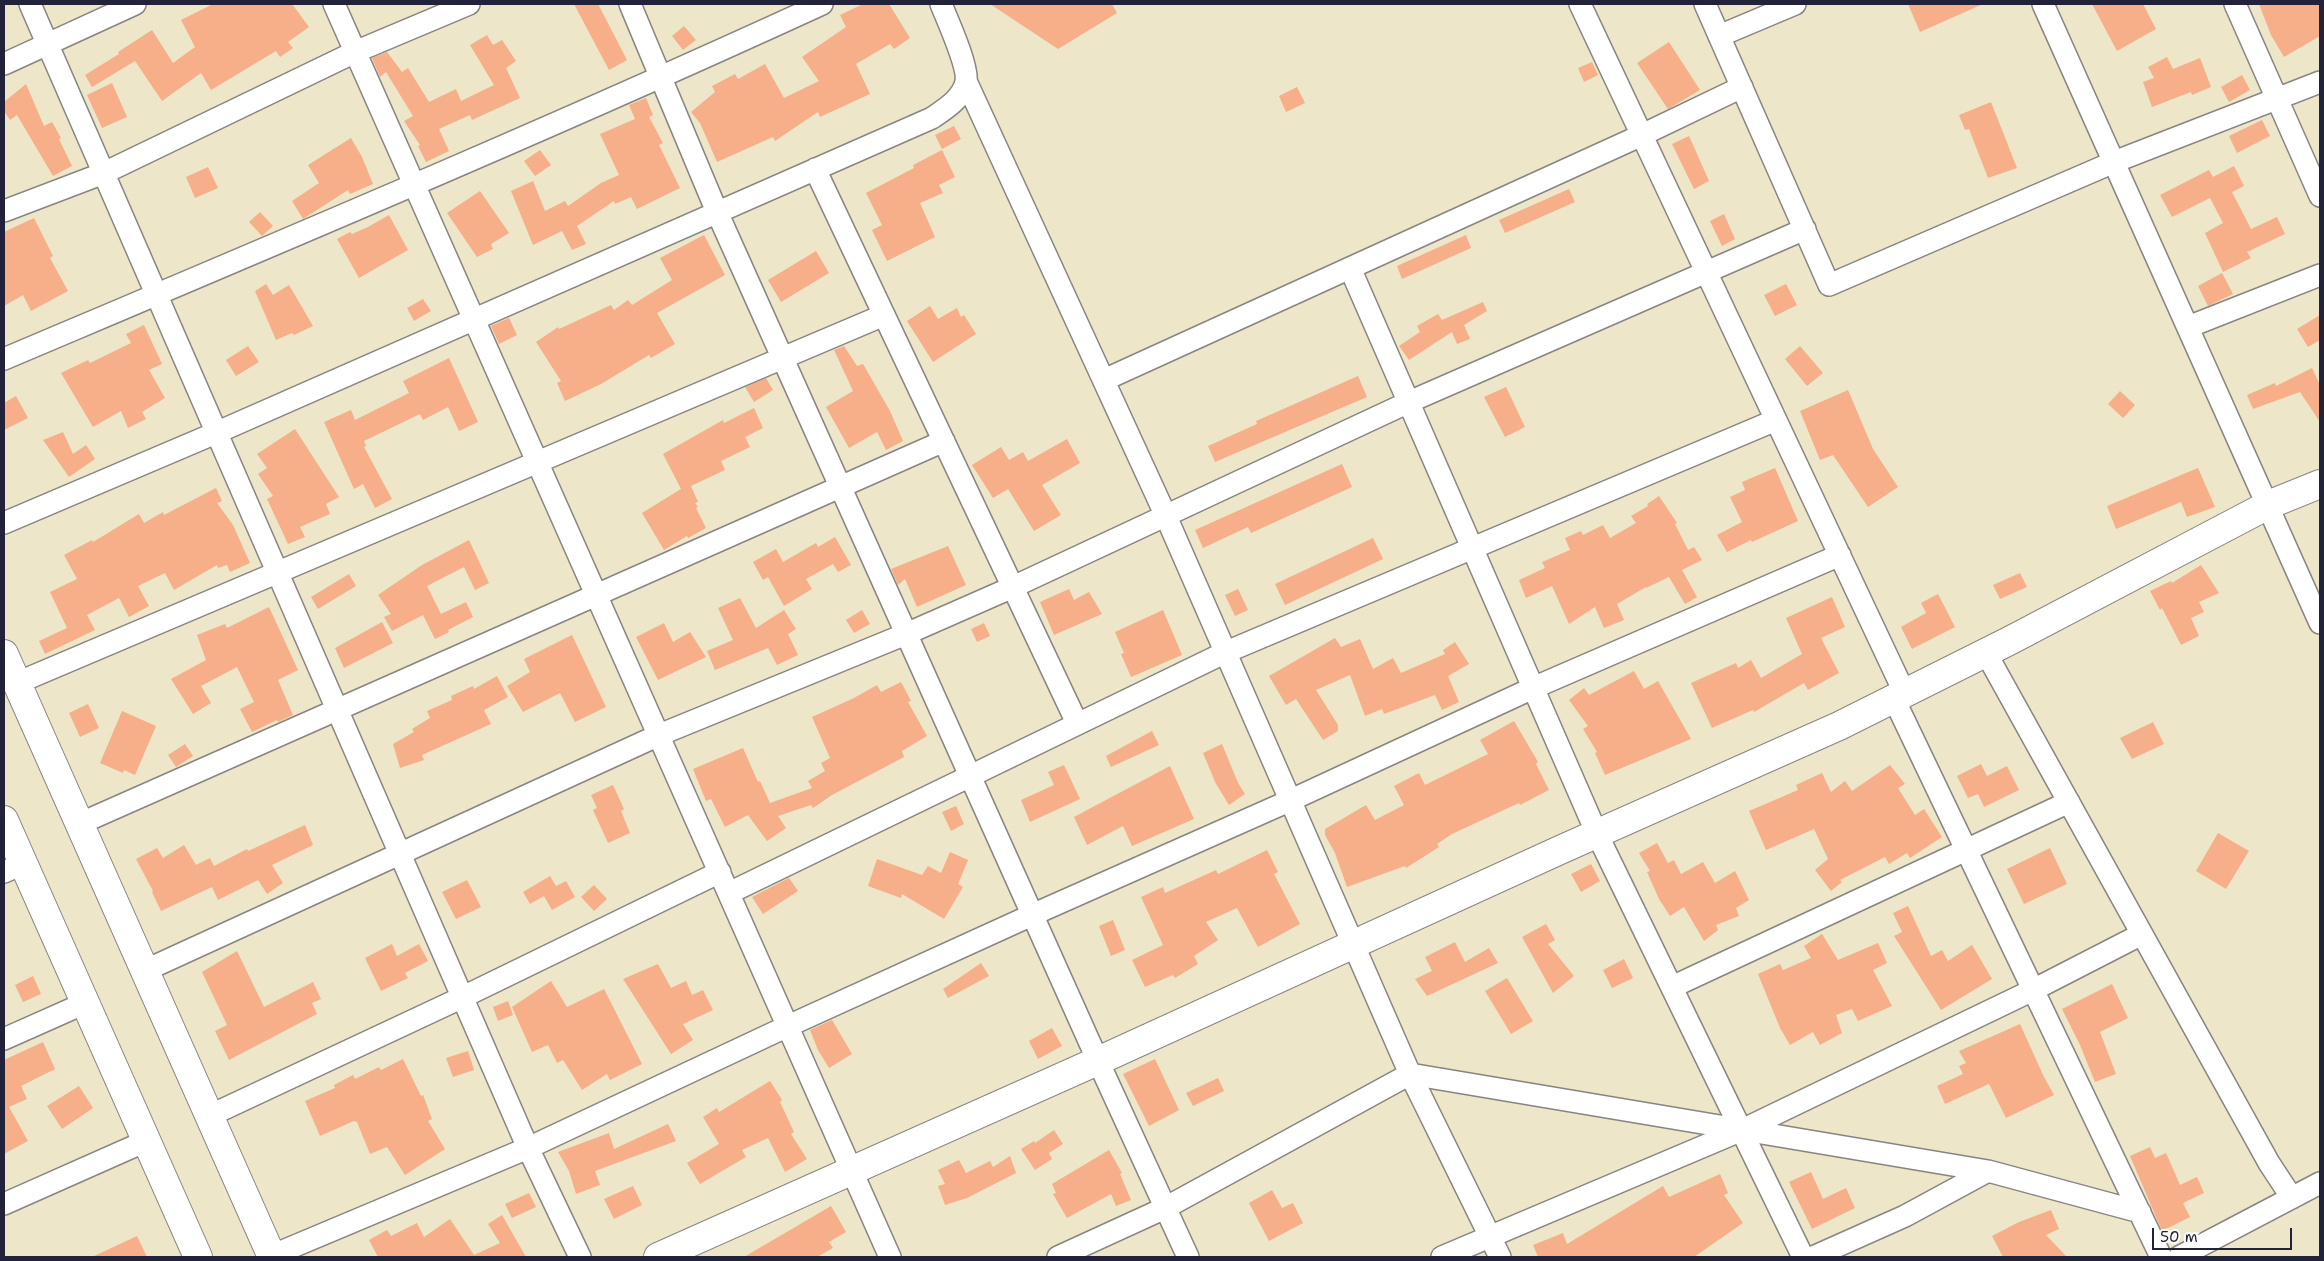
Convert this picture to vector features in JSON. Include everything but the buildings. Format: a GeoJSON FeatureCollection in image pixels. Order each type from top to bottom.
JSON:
{"type":"FeatureCollection","features":[{"type":"Feature","properties":{"kind":"street"},"geometry":{"type":"LineString","coordinates":[[30,4],[218,432],[528,1148],[580,1257]]}},
{"type":"Feature","properties":{"kind":"street"},"geometry":{"type":"LineString","coordinates":[[4,64],[135,4]]}},
{"type":"Feature","properties":{"kind":"street"},"geometry":{"type":"LineString","coordinates":[[334,4],[890,1257]]}},
{"type":"Feature","properties":{"kind":"street"},"geometry":{"type":"LineString","coordinates":[[4,211],[104,173],[355,52],[469,4]]}},
{"type":"Feature","properties":{"kind":"street"},"geometry":{"type":"LineString","coordinates":[[630,4],[717,212],[1098,1062],[1188,1257]]}},
{"type":"Feature","properties":{"kind":"street"},"geometry":{"type":"LineString","coordinates":[[4,358],[414,185],[661,78],[822,4]]}},
{"type":"Feature","properties":{"kind":"street"},"geometry":{"type":"LineString","coordinates":[[941,4],[963,63],[966,81],[1165,514],[1410,1074],[1500,1257]]}},
{"type":"Feature","properties":{"kind":"street"},"geometry":{"type":"LineString","coordinates":[[1580,4],[1840,556],[1966,851],[2161,1257]]}},
{"type":"Feature","properties":{"kind":"street"},"geometry":{"type":"LineString","coordinates":[[1705,4],[1829,285],[2114,162],[2320,82]]}},
{"type":"Feature","properties":{"kind":"street"},"geometry":{"type":"LineString","coordinates":[[1719,36],[1794,4]]}},
{"type":"Feature","properties":{"kind":"street"},"geometry":{"type":"LineString","coordinates":[[2043,4],[2320,623]]}},
{"type":"Feature","properties":{"kind":"street"},"geometry":{"type":"LineString","coordinates":[[2235,4],[2320,196]]}},
{"type":"Feature","properties":{"kind":"street"},"geometry":{"type":"LineString","coordinates":[[4,523],[218,432],[932,118],[954,103],[966,81]]}},
{"type":"Feature","properties":{"kind":"street"},"geometry":{"type":"LineString","coordinates":[[1104,380],[1642,135],[1742,87]]}},
{"type":"Feature","properties":{"kind":"street"},"geometry":{"type":"LineString","coordinates":[[815,169],[1077,723]]}},
{"type":"Feature","properties":{"kind":"street"},"geometry":{"type":"LineString","coordinates":[[144,971],[659,736],[906,634],[1012,587],[1165,514],[1409,402],[1805,229]]}},
{"type":"Feature","properties":{"kind":"street"},"geometry":{"type":"LineString","coordinates":[[1350,268],[1597,834],[1803,1257]]}},
{"type":"Feature","properties":{"kind":"street"},"geometry":{"type":"LineString","coordinates":[[2188,327],[2320,275]]}},
{"type":"Feature","properties":{"kind":"street"},"geometry":{"type":"LineString","coordinates":[[17,683],[884,314]]}},
{"type":"Feature","properties":{"kind":"street"},"geometry":{"type":"LineString","coordinates":[[729,893],[1224,652],[1776,420]]}},
{"type":"Feature","properties":{"kind":"street"},"geometry":{"type":"LineString","coordinates":[[79,824],[944,441]]}},
{"type":"Feature","properties":{"kind":"street"},"geometry":{"type":"LineString","coordinates":[[658,1257],[1098,1062],[1352,945],[1839,726],[1986,653],[2268,505],[2320,484]]}},
{"type":"Feature","properties":{"kind":"street"},"geometry":{"type":"LineString","coordinates":[[4,654],[272,1256],[528,1148],[788,1026],[1289,801],[1533,688],[1840,556]]}},
{"type":"Feature","properties":{"kind":"street"},"geometry":{"type":"LineString","coordinates":[[1986,653],[2269,1163],[2292,1198]]}},
{"type":"Feature","properties":{"kind":"street"},"geometry":{"type":"LineString","coordinates":[[1672,987],[2068,802]]}},
{"type":"Feature","properties":{"kind":"street"},"geometry":{"type":"LineString","coordinates":[[4,820],[13,868],[85,1003],[198,1257]]}},
{"type":"Feature","properties":{"kind":"street"},"geometry":{"type":"LineString","coordinates":[[209,1116],[463,997],[720,872]]}},
{"type":"Feature","properties":{"kind":"street"},"geometry":{"type":"LineString","coordinates":[[1442,1257],[1742,1130],[2033,990],[2142,934]]}},
{"type":"Feature","properties":{"kind":"street"},"geometry":{"type":"LineString","coordinates":[[4,1039],[85,1003]]}},
{"type":"Feature","properties":{"kind":"street"},"geometry":{"type":"LineString","coordinates":[[1058,1257],[1165,1208],[1410,1074],[1988,1170],[2140,1212]]}},
{"type":"Feature","properties":{"kind":"street"},"geometry":{"type":"LineString","coordinates":[[4,1204],[146,1141]]}},
{"type":"Feature","properties":{"kind":"street"},"geometry":{"type":"LineString","coordinates":[[1813,1257],[1905,1216],[1988,1170]]}},
{"type":"Feature","properties":{"kind":"street"},"geometry":{"type":"LineString","coordinates":[[2179,1257],[2320,1183]]}}]}
